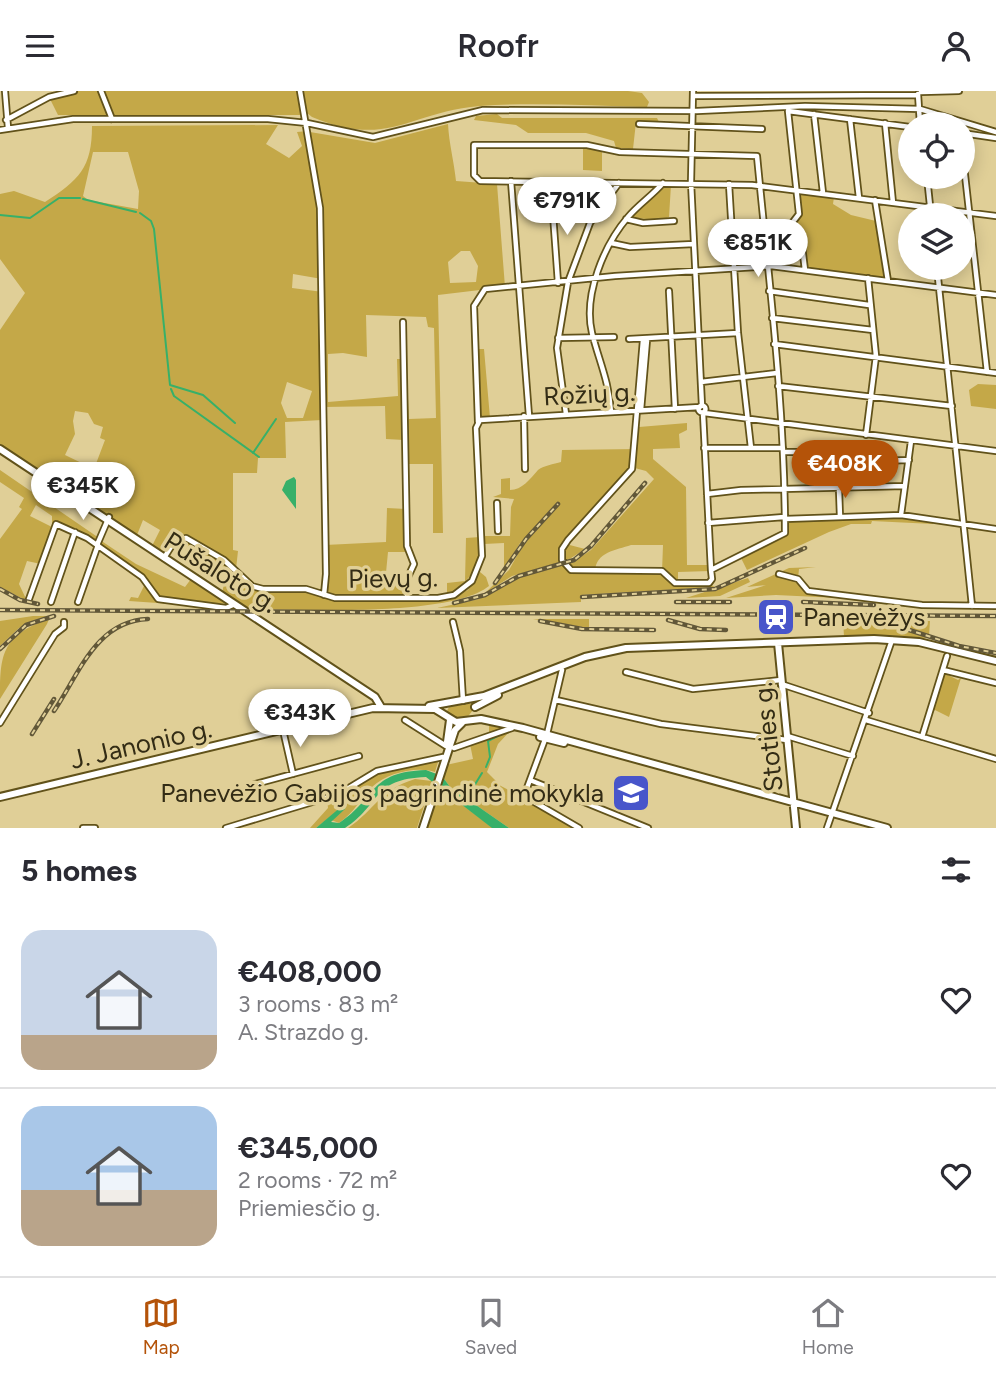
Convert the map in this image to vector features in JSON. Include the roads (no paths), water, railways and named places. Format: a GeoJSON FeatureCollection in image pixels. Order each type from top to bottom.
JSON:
{"type":"FeatureCollection","features":[{"type":"Feature","properties":{"kind":"main road","name":"Pušaloto g."},"geometry":{"type":"LineString","coordinates":[[0,449],[375,697],[381,707]]}},
{"type":"Feature","properties":{"kind":"main road"},"geometry":{"type":"LineString","coordinates":[[422,828],[444,757],[457,726],[466,721],[482,701],[603,652],[892,641],[927,644],[996,662]]}},
{"type":"Feature","properties":{"kind":"main road","name":"Stoties g."},"geometry":{"type":"LineString","coordinates":[[778,644],[796,822]]}},
{"type":"Feature","properties":{"kind":"main road"},"geometry":{"type":"LineString","coordinates":[[676,648],[617,653],[450,703],[445,707],[444,713],[450,720],[481,719],[887,828]]}},
{"type":"Feature","properties":{"kind":"main road"},"geometry":{"type":"LineString","coordinates":[[465,700],[481,719]]}},
{"type":"Feature","properties":{"kind":"main road","name":"J. Janonio g."},"geometry":{"type":"LineString","coordinates":[[414,708],[450,703]]}},
{"type":"Feature","properties":{"kind":"main road","name":"J. Janonio g."},"geometry":{"type":"LineString","coordinates":[[0,797],[381,707],[414,708],[444,713]]}},
{"type":"Feature","properties":{"kind":"main road"},"geometry":{"type":"LineString","coordinates":[[444,757],[450,720]]}},
{"type":"Feature","properties":{"kind":"main road"},"geometry":{"type":"LineString","coordinates":[[780,799],[789,797],[793,790]]}},
{"type":"Feature","properties":{"kind":"main road"},"geometry":{"type":"LineString","coordinates":[[780,799],[796,822],[802,811],[810,807]]}},
{"type":"Feature","properties":{"kind":"street"},"geometry":{"type":"LineString","coordinates":[[5,91],[8,128]]}},
{"type":"Feature","properties":{"kind":"street"},"geometry":{"type":"LineString","coordinates":[[6,120],[49,97],[74,91]]}},
{"type":"Feature","properties":{"kind":"street"},"geometry":{"type":"LineString","coordinates":[[101,91],[112,119]]}},
{"type":"Feature","properties":{"kind":"street"},"geometry":{"type":"LineString","coordinates":[[300,91],[320,208],[326,574],[324,595]]}},
{"type":"Feature","properties":{"kind":"street"},"geometry":{"type":"LineString","coordinates":[[645,340],[632,469],[564,545],[561,556],[566,568],[662,571],[678,584],[709,583],[712,579],[691,182],[694,93],[959,91]]}},
{"type":"Feature","properties":{"kind":"street"},"geometry":{"type":"LineString","coordinates":[[919,112],[920,93]]}},
{"type":"Feature","properties":{"kind":"street"},"geometry":{"type":"LineString","coordinates":[[0,128],[68,120],[279,120],[373,137],[475,111],[693,111],[804,106],[919,109],[996,132]]}},
{"type":"Feature","properties":{"kind":"street"},"geometry":{"type":"LineString","coordinates":[[805,270],[802,238],[791,233],[789,227],[799,214],[788,111],[898,125]]}},
{"type":"Feature","properties":{"kind":"street"},"geometry":{"type":"LineString","coordinates":[[814,114],[823,194]]}},
{"type":"Feature","properties":{"kind":"street"},"geometry":{"type":"LineString","coordinates":[[850,118],[859,198]]}},
{"type":"Feature","properties":{"kind":"street"},"geometry":{"type":"LineString","coordinates":[[886,123],[893,203]]}},
{"type":"Feature","properties":{"kind":"street"},"geometry":{"type":"LineString","coordinates":[[639,124],[762,129]]}},
{"type":"Feature","properties":{"kind":"street"},"geometry":{"type":"LineString","coordinates":[[975,135],[996,138]]}},
{"type":"Feature","properties":{"kind":"street"},"geometry":{"type":"LineString","coordinates":[[711,570],[782,537],[783,450],[777,373],[769,291],[760,185],[757,156],[620,152],[587,145],[474,145],[476,179],[760,185],[898,204]]}},
{"type":"Feature","properties":{"kind":"street"},"geometry":{"type":"LineString","coordinates":[[511,181],[527,416],[525,469]]}},
{"type":"Feature","properties":{"kind":"street"},"geometry":{"type":"LineString","coordinates":[[566,414],[558,338],[568,282],[590,223],[620,182]]}},
{"type":"Feature","properties":{"kind":"street"},"geometry":{"type":"LineString","coordinates":[[611,412],[609,384],[593,335],[591,304],[597,277],[611,243],[626,219],[664,182]]}},
{"type":"Feature","properties":{"kind":"street"},"geometry":{"type":"LineString","coordinates":[[729,184],[738,333],[751,448]]}},
{"type":"Feature","properties":{"kind":"street"},"geometry":{"type":"LineString","coordinates":[[875,201],[888,281]]}},
{"type":"Feature","properties":{"kind":"street"},"geometry":{"type":"LineString","coordinates":[[558,283],[553,214],[598,212]]}},
{"type":"Feature","properties":{"kind":"street"},"geometry":{"type":"LineString","coordinates":[[975,214],[996,216]]}},
{"type":"Feature","properties":{"kind":"street"},"geometry":{"type":"LineString","coordinates":[[626,219],[643,223],[674,221]]}},
{"type":"Feature","properties":{"kind":"street"},"geometry":{"type":"LineString","coordinates":[[611,243],[630,247],[694,244]]}},
{"type":"Feature","properties":{"kind":"street"},"geometry":{"type":"LineString","coordinates":[[975,263],[987,372]]}},
{"type":"Feature","properties":{"kind":"street","name":"Pievų g."},"geometry":{"type":"LineString","coordinates":[[163,559],[176,541],[188,538],[224,560],[257,588],[306,589],[324,595],[438,599],[455,595],[467,588],[479,569],[482,551],[475,300],[485,289],[597,277],[767,266],[996,295]]}},
{"type":"Feature","properties":{"kind":"street"},"geometry":{"type":"LineString","coordinates":[[866,435],[876,356],[868,278]]}},
{"type":"Feature","properties":{"kind":"street"},"geometry":{"type":"LineString","coordinates":[[938,280],[972,606]]}},
{"type":"Feature","properties":{"kind":"street"},"geometry":{"type":"LineString","coordinates":[[669,291],[676,408]]}},
{"type":"Feature","properties":{"kind":"street"},"geometry":{"type":"LineString","coordinates":[[769,291],[869,305]]}},
{"type":"Feature","properties":{"kind":"street"},"geometry":{"type":"LineString","coordinates":[[772,318],[873,330]]}},
{"type":"Feature","properties":{"kind":"street"},"geometry":{"type":"LineString","coordinates":[[403,322],[407,546],[414,564],[408,577],[407,598]]}},
{"type":"Feature","properties":{"kind":"street"},"geometry":{"type":"LineString","coordinates":[[629,339],[738,333]]}},
{"type":"Feature","properties":{"kind":"street"},"geometry":{"type":"LineString","coordinates":[[558,338],[593,335],[614,337]]}},
{"type":"Feature","properties":{"kind":"street"},"geometry":{"type":"LineString","coordinates":[[774,344],[996,373]]}},
{"type":"Feature","properties":{"kind":"street"},"geometry":{"type":"LineString","coordinates":[[701,381],[777,373]]}},
{"type":"Feature","properties":{"kind":"street"},"geometry":{"type":"LineString","coordinates":[[778,386],[952,406]]}},
{"type":"Feature","properties":{"kind":"street","name":"Rožių g."},"geometry":{"type":"LineString","coordinates":[[478,422],[490,418],[676,408],[702,410]]}},
{"type":"Feature","properties":{"kind":"street"},"geometry":{"type":"LineString","coordinates":[[702,410],[714,415],[996,451]]}},
{"type":"Feature","properties":{"kind":"street"},"geometry":{"type":"LineString","coordinates":[[901,515],[911,440]]}},
{"type":"Feature","properties":{"kind":"street"},"geometry":{"type":"LineString","coordinates":[[704,448],[805,452],[811,462],[815,463],[909,460]]}},
{"type":"Feature","properties":{"kind":"street"},"geometry":{"type":"LineString","coordinates":[[838,462],[840,517]]}},
{"type":"Feature","properties":{"kind":"street"},"geometry":{"type":"LineString","coordinates":[[706,494],[905,486]]}},
{"type":"Feature","properties":{"kind":"street"},"geometry":{"type":"LineString","coordinates":[[497,503],[498,531]]}},
{"type":"Feature","properties":{"kind":"street"},"geometry":{"type":"LineString","coordinates":[[708,523],[901,515],[996,529]]}},
{"type":"Feature","properties":{"kind":"street"},"geometry":{"type":"LineString","coordinates":[[78,602],[108,519]]}},
{"type":"Feature","properties":{"kind":"street"},"geometry":{"type":"LineString","coordinates":[[29,599],[55,526],[75,532],[97,545],[142,577],[158,599],[226,608],[233,605]]}},
{"type":"Feature","properties":{"kind":"street"},"geometry":{"type":"LineString","coordinates":[[51,602],[75,532]]}},
{"type":"Feature","properties":{"kind":"street"},"geometry":{"type":"LineString","coordinates":[[779,574],[798,579],[808,591],[922,605],[996,606]]}},
{"type":"Feature","properties":{"kind":"street"},"geometry":{"type":"LineString","coordinates":[[0,723],[55,634],[64,627],[64,622]]}},
{"type":"Feature","properties":{"kind":"street"},"geometry":{"type":"LineString","coordinates":[[453,622],[460,651],[465,700]]}},
{"type":"Feature","properties":{"kind":"street"},"geometry":{"type":"LineString","coordinates":[[827,828],[892,641]]}},
{"type":"Feature","properties":{"kind":"street"},"geometry":{"type":"LineString","coordinates":[[922,737],[947,656]]}},
{"type":"Feature","properties":{"kind":"street"},"geometry":{"type":"LineString","coordinates":[[562,670],[556,700],[526,800],[579,828]]}},
{"type":"Feature","properties":{"kind":"street"},"geometry":{"type":"LineString","coordinates":[[943,670],[996,684]]}},
{"type":"Feature","properties":{"kind":"street"},"geometry":{"type":"LineString","coordinates":[[626,672],[693,689],[781,682],[869,713]]}},
{"type":"Feature","properties":{"kind":"street"},"geometry":{"type":"LineString","coordinates":[[556,700],[661,724],[787,738],[853,756]]}},
{"type":"Feature","properties":{"kind":"street"},"geometry":{"type":"LineString","coordinates":[[405,720],[446,746]]}},
{"type":"Feature","properties":{"kind":"street"},"geometry":{"type":"LineString","coordinates":[[866,720],[996,759]]}},
{"type":"Feature","properties":{"kind":"street"},"geometry":{"type":"LineString","coordinates":[[454,748],[509,726]]}},
{"type":"Feature","properties":{"kind":"street"},"geometry":{"type":"LineString","coordinates":[[282,730],[293,774]]}},
{"type":"Feature","properties":{"kind":"street"},"geometry":{"type":"LineString","coordinates":[[251,785],[359,756]]}},
{"type":"Feature","properties":{"kind":"street"},"geometry":{"type":"LineString","coordinates":[[226,828],[339,794],[377,771],[444,757]]}},
{"type":"Feature","properties":{"kind":"street"},"geometry":{"type":"LineString","coordinates":[[530,780],[648,828]]}},
{"type":"Feature","properties":{"kind":"street"},"geometry":{"type":"LineString","coordinates":[[83,828],[94,828]]}},
{"type":"Feature","properties":{"kind":"waterway"},"geometry":{"type":"LineString","coordinates":[[0,215],[30,218],[59,198],[80,198]]}},
{"type":"Feature","properties":{"kind":"waterway"},"geometry":{"type":"LineString","coordinates":[[83,199],[136,212]]}},
{"type":"Feature","properties":{"kind":"waterway"},"geometry":{"type":"LineString","coordinates":[[140,213],[151,221],[154,229],[170,385],[203,395],[235,423]]}},
{"type":"Feature","properties":{"kind":"waterway"},"geometry":{"type":"LineString","coordinates":[[171,389],[174,396],[259,457]]}},
{"type":"Feature","properties":{"kind":"waterway"},"geometry":{"type":"LineString","coordinates":[[253,453],[276,419]]}},
{"type":"Feature","properties":{"kind":"waterway"},"geometry":{"type":"LineString","coordinates":[[486,767],[490,757],[488,741],[503,733]]}},
{"type":"Feature","properties":{"kind":"waterway"},"geometry":{"type":"LineString","coordinates":[[466,799],[482,773]]}},
{"type":"Feature","properties":{"kind":"railway"},"geometry":{"type":"LineString","coordinates":[[454,603],[485,595],[519,576],[574,560],[591,546],[645,483]]}},
{"type":"Feature","properties":{"kind":"railway"},"geometry":{"type":"LineString","coordinates":[[495,583],[526,539],[558,504]]}},
{"type":"Feature","properties":{"kind":"railway"},"geometry":{"type":"LineString","coordinates":[[582,597],[715,589],[805,548]]}},
{"type":"Feature","properties":{"kind":"railway"},"geometry":{"type":"LineString","coordinates":[[0,589],[20,600],[38,604]]}},
{"type":"Feature","properties":{"kind":"railway"},"geometry":{"type":"LineString","coordinates":[[676,602],[730,602]]}},
{"type":"Feature","properties":{"kind":"railway"},"geometry":{"type":"LineString","coordinates":[[803,602],[874,605]]}},
{"type":"Feature","properties":{"kind":"railway"},"geometry":{"type":"LineString","coordinates":[[0,610],[996,616]]}},
{"type":"Feature","properties":{"kind":"railway"},"geometry":{"type":"LineString","coordinates":[[0,649],[26,625],[54,616]]}},
{"type":"Feature","properties":{"kind":"railway"},"geometry":{"type":"LineString","coordinates":[[54,711],[81,666],[102,639],[130,622],[148,619]]}},
{"type":"Feature","properties":{"kind":"railway"},"geometry":{"type":"LineString","coordinates":[[668,620],[700,629],[726,630]]}},
{"type":"Feature","properties":{"kind":"railway"},"geometry":{"type":"LineString","coordinates":[[878,620],[959,646],[996,653]]}},
{"type":"Feature","properties":{"kind":"railway"},"geometry":{"type":"LineString","coordinates":[[540,621],[582,629],[654,630]]}},
{"type":"Feature","properties":{"kind":"railway"},"geometry":{"type":"LineString","coordinates":[[32,734],[54,699]]}},
{"type":"Feature","properties":{"kind":"place","name":"Panevėžys"},"geometry":{"type":"Point","coordinates":[776,617]}},
{"type":"Feature","properties":{"kind":"place","name":"Panevėžio Gabijos pagrindinė mokykla"},"geometry":{"type":"Point","coordinates":[631,793]}}]}
